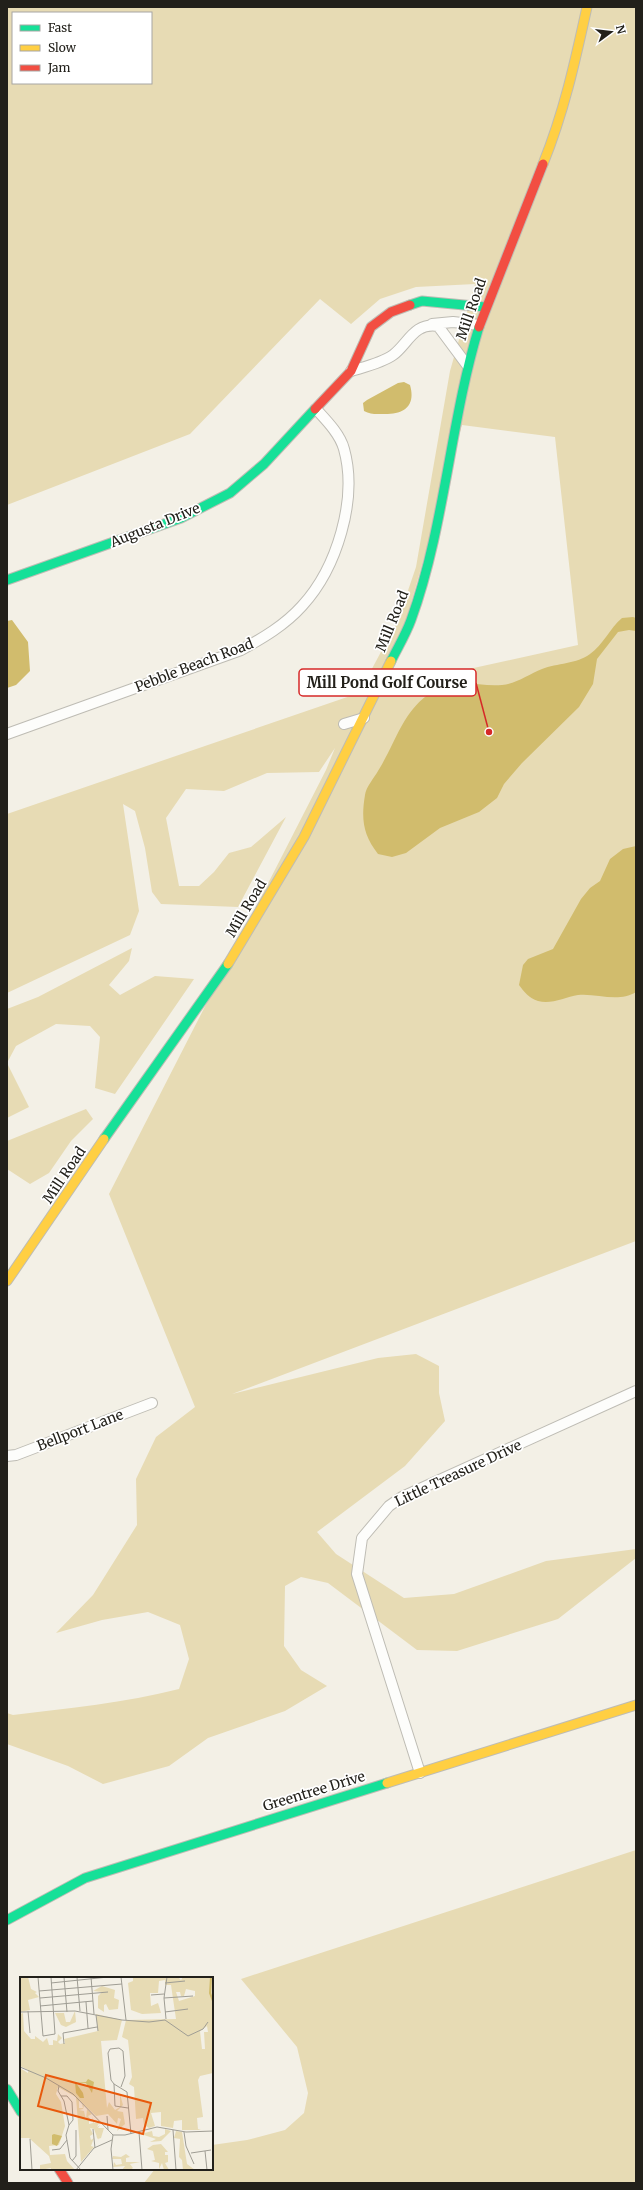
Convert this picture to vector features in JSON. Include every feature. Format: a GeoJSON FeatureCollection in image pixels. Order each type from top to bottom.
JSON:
{"type":"FeatureCollection","features":[{"type":"Feature","properties":{"kind":"main road","name":"Mill Road"},"geometry":{"type":"LineString","coordinates":[[7,1281],[130,1101],[229,963],[304,837],[411,621],[427,570],[467,365],[485,307],[540,175],[559,124],[572,78],[587,7]]}},
{"type":"Feature","properties":{"kind":"main road","name":"Augusta Drive"},"geometry":{"type":"LineString","coordinates":[[7,580],[181,518],[230,493],[264,464],[351,371],[371,328],[391,312],[422,301],[485,307]]}},
{"type":"Feature","properties":{"kind":"main road","name":"Greentree Drive"},"geometry":{"type":"LineString","coordinates":[[7,1920],[85,1878],[636,1706]]}},
{"type":"Feature","properties":{"kind":"main road"},"geometry":{"type":"LineString","coordinates":[[7,2089],[11,2104],[20,2111]]}},
{"type":"Feature","properties":{"kind":"main road"},"geometry":{"type":"LineString","coordinates":[[60,2170],[68,2183]]}},
{"type":"Feature","properties":{"kind":"street","name":"Augusta Drive"},"geometry":{"type":"LineString","coordinates":[[351,371],[392,356],[416,330],[430,325],[453,322],[479,325]]}},
{"type":"Feature","properties":{"kind":"street"},"geometry":{"type":"LineString","coordinates":[[430,325],[438,326],[467,365]]}},
{"type":"Feature","properties":{"kind":"street","name":"Pebble Beach Road"},"geometry":{"type":"LineString","coordinates":[[7,734],[241,650],[274,632],[303,606],[328,569],[344,527],[348,480],[344,448],[330,424],[316,409]]}},
{"type":"Feature","properties":{"kind":"street"},"geometry":{"type":"LineString","coordinates":[[344,724],[364,718]]}},
{"type":"Feature","properties":{"kind":"street","name":"Little Treasure Drive"},"geometry":{"type":"LineString","coordinates":[[420,1773],[357,1574],[362,1538],[388,1506],[402,1497],[636,1392]]}},
{"type":"Feature","properties":{"kind":"street","name":"Bellport Lane"},"geometry":{"type":"LineString","coordinates":[[7,1456],[16,1455],[152,1403]]}},
{"type":"Feature","properties":{"kind":"shaded area"},"geometry":{"type":"Polygon","coordinates":[[[7,7],[636,7],[636,1241],[232,1394],[378,1358],[416,1354],[439,1366],[439,1393],[445,1421],[405,1466],[317,1532],[336,1554],[404,1598],[454,1594],[546,1561],[636,1549],[636,1558],[558,1619],[457,1651],[417,1650],[328,1583],[301,1577],[285,1586],[284,1646],[301,1670],[327,1686],[285,1711],[208,1738],[169,1766],[103,1784],[68,1766],[7,1744],[7,1713],[13,1715],[96,1705],[179,1689],[189,1659],[180,1625],[148,1612],[102,1620],[56,1633],[93,1595],[137,1525],[136,1479],[156,1437],[195,1407],[109,1194],[326,770],[335,748],[319,772],[267,773],[224,791],[186,789],[166,818],[179,886],[199,886],[214,872],[229,853],[251,847],[286,817],[238,907],[161,904],[152,892],[145,848],[135,811],[123,804],[139,911],[130,935],[7,993],[7,814],[359,693],[398,620],[416,567],[450,371],[475,284],[416,287],[380,299],[351,324],[320,299],[190,434],[7,505],[7,7]],[[462,425],[387,687],[578,645],[555,437],[462,425]]]}},
{"type":"Feature","properties":{"kind":"shaded area"},"geometry":{"type":"Polygon","coordinates":[[[404,382],[410,385],[411,398],[410,403],[403,410],[392,414],[372,414],[364,411],[363,403],[367,400],[398,383],[404,382]]]}},
{"type":"Feature","properties":{"kind":"shaded area"},"geometry":{"type":"Polygon","coordinates":[[[622,618],[636,618],[636,631],[629,630],[618,632],[597,659],[593,684],[579,707],[522,763],[504,784],[497,798],[479,812],[440,828],[406,853],[392,857],[378,854],[369,840],[364,826],[363,812],[366,792],[403,724],[418,704],[428,695],[447,685],[502,685],[517,681],[548,667],[579,660],[595,650],[622,618]]]}},
{"type":"Feature","properties":{"kind":"shaded area"},"geometry":{"type":"Polygon","coordinates":[[[12,620],[28,642],[30,671],[16,685],[7,688],[7,621],[12,620]]]}},
{"type":"Feature","properties":{"kind":"shaded area"},"geometry":{"type":"Polygon","coordinates":[[[636,846],[636,992],[622,997],[578,995],[548,1002],[538,1001],[529,996],[519,985],[523,965],[528,959],[553,949],[581,899],[590,888],[600,881],[610,859],[623,849],[636,846]]]}},
{"type":"Feature","properties":{"kind":"shaded area"},"geometry":{"type":"Polygon","coordinates":[[[132,948],[129,961],[109,985],[120,995],[155,976],[194,979],[115,1094],[95,1088],[100,1037],[90,1026],[56,1024],[16,1046],[7,1063],[7,1009],[38,997],[132,948]]]}},
{"type":"Feature","properties":{"kind":"shaded area"},"geometry":{"type":"Polygon","coordinates":[[[7,1063],[29,1107],[7,1118],[7,1063]]]}},
{"type":"Feature","properties":{"kind":"shaded area"},"geometry":{"type":"Polygon","coordinates":[[[86,1109],[93,1119],[71,1141],[49,1173],[30,1184],[7,1169],[7,1141],[86,1109]]]}},
{"type":"Feature","properties":{"kind":"shaded area"},"geometry":{"type":"Polygon","coordinates":[[[636,1850],[636,2183],[144,2183],[154,2170],[213,2170],[213,2145],[247,2140],[285,2130],[304,2113],[308,2093],[297,2047],[241,1979],[636,1850]]]}},
{"type":"Feature","properties":{"kind":"traffic: fast"},"geometry":{"type":"LineString","coordinates":[[410,305],[422,301],[485,307]]}},
{"type":"Feature","properties":{"kind":"traffic: fast"},"geometry":{"type":"LineString","coordinates":[[391,661],[409,625],[432,548],[461,400],[479,327]]}},
{"type":"Feature","properties":{"kind":"traffic: fast"},"geometry":{"type":"LineString","coordinates":[[7,580],[181,518],[230,493],[264,464],[315,409]]}},
{"type":"Feature","properties":{"kind":"traffic: fast"},"geometry":{"type":"LineString","coordinates":[[104,1139],[228,964]]}},
{"type":"Feature","properties":{"kind":"traffic: fast"},"geometry":{"type":"LineString","coordinates":[[7,1920],[85,1878],[387,1783]]}},
{"type":"Feature","properties":{"kind":"traffic: fast"},"geometry":{"type":"LineString","coordinates":[[7,2089],[20,2110]]}},
{"type":"Feature","properties":{"kind":"traffic: slow"},"geometry":{"type":"LineString","coordinates":[[543,164],[563,106],[587,7]]}},
{"type":"Feature","properties":{"kind":"traffic: slow"},"geometry":{"type":"LineString","coordinates":[[228,964],[304,837],[391,661]]}},
{"type":"Feature","properties":{"kind":"traffic: slow"},"geometry":{"type":"LineString","coordinates":[[7,1281],[104,1139]]}},
{"type":"Feature","properties":{"kind":"traffic: slow"},"geometry":{"type":"LineString","coordinates":[[387,1783],[636,1705]]}},
{"type":"Feature","properties":{"kind":"traffic: jam"},"geometry":{"type":"LineString","coordinates":[[479,327],[543,164]]}},
{"type":"Feature","properties":{"kind":"traffic: jam"},"geometry":{"type":"LineString","coordinates":[[315,409],[351,371],[371,327],[391,312],[410,305]]}},
{"type":"Feature","properties":{"kind":"traffic: jam"},"geometry":{"type":"LineString","coordinates":[[60,2170],[68,2183]]}},
{"type":"Feature","properties":{"kind":"place","name":"Mill Pond Golf Course"},"geometry":{"type":"Point","coordinates":[489,732]}}]}
